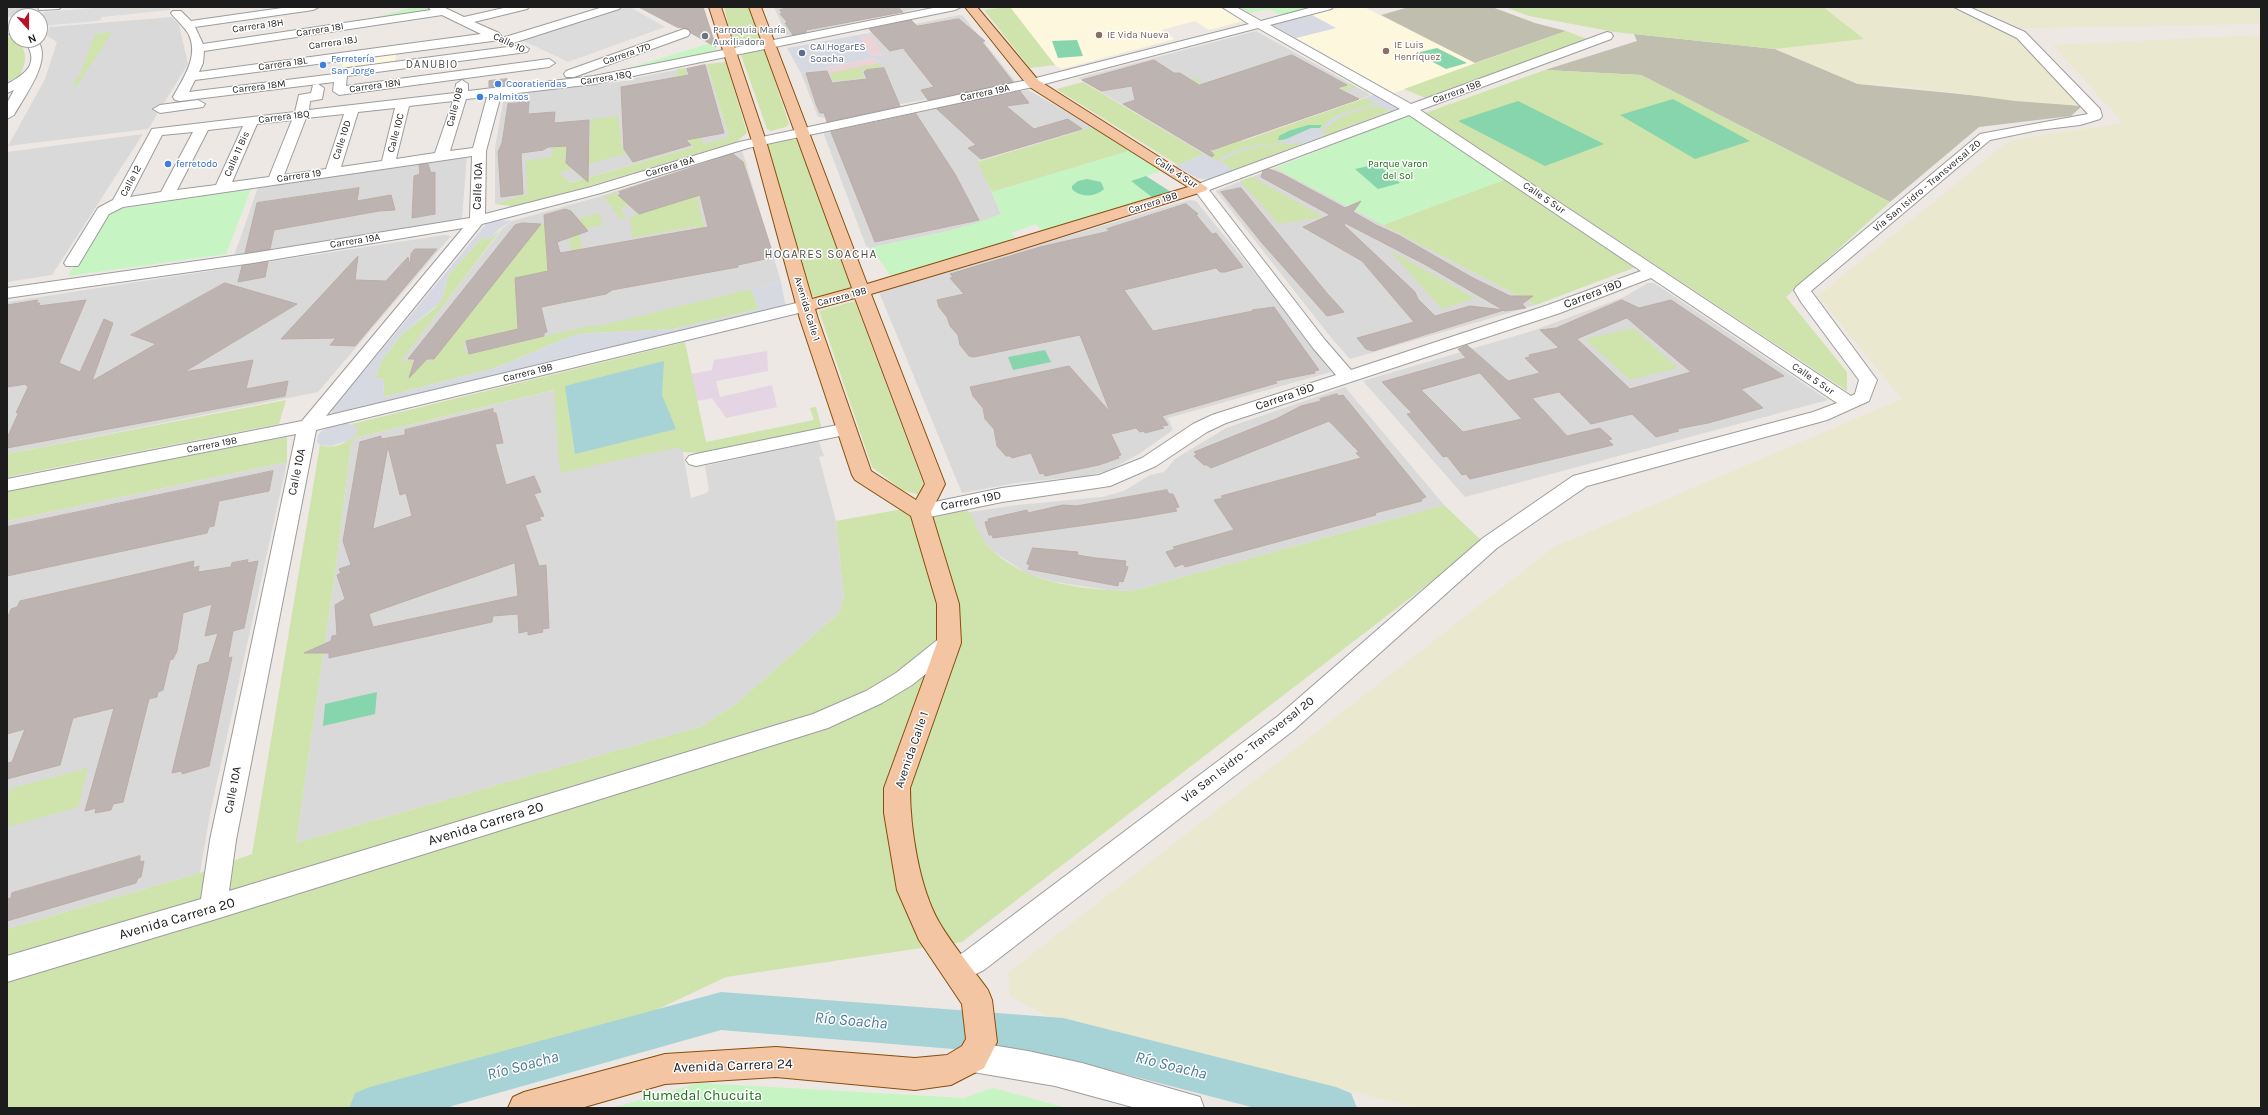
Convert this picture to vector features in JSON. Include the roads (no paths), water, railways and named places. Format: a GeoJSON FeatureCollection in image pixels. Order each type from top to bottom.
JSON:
{"type":"FeatureCollection","features":[{"type":"Feature","properties":{"kind":"main road","name":"Avenida Calle 1"},"geometry":{"type":"LineString","coordinates":[[715,7],[759,142],[805,306],[862,475],[920,512],[948,604],[949,643],[897,788],[897,814],[911,890],[929,931],[958,970],[977,1000],[978,1050]]}},
{"type":"Feature","properties":{"kind":"main road"},"geometry":{"type":"LineString","coordinates":[[756,7],[800,132],[935,484],[920,512]]}},
{"type":"Feature","properties":{"kind":"main road","name":"Calle 4 Sur"},"geometry":{"type":"LineString","coordinates":[[971,7],[1033,83],[1200,188]]}},
{"type":"Feature","properties":{"kind":"main road","name":"Carrera 19B"},"geometry":{"type":"LineString","coordinates":[[805,306],[861,292],[1034,241],[1200,188]]}},
{"type":"Feature","properties":{"kind":"main road","name":"Avenida Carrera 24"},"geometry":{"type":"LineString","coordinates":[[524,1108],[665,1069],[776,1062],[915,1074],[951,1070],[978,1050]]}},
{"type":"Feature","properties":{"kind":"street"},"geometry":{"type":"LineString","coordinates":[[570,7],[589,15]]}},
{"type":"Feature","properties":{"kind":"street","name":"Carrera 18L"},"geometry":{"type":"LineString","coordinates":[[191,77],[347,55],[501,39],[549,28],[614,7]]}},
{"type":"Feature","properties":{"kind":"street","name":"Carrera 18Q"},"geometry":{"type":"LineString","coordinates":[[157,132],[583,82],[955,7]]}},
{"type":"Feature","properties":{"kind":"street","name":"Calle 5 Sur"},"geometry":{"type":"LineString","coordinates":[[1228,7],[1410,109],[1851,404]]}},
{"type":"Feature","properties":{"kind":"street","name":"Carrera 19A"},"geometry":{"type":"LineString","coordinates":[[7,294],[253,258],[477,221],[596,190],[759,142],[1033,83],[1327,7]]}},
{"type":"Feature","properties":{"kind":"street","name":"Vía San Isidro - Transversal 20"},"geometry":{"type":"LineString","coordinates":[[958,970],[974,961],[1286,723],[1490,543],[1568,491],[1580,481],[1820,416],[1851,404],[1863,397],[1868,380],[1847,350],[1810,305],[1802,290],[1985,137],[2038,126],[2085,120],[2095,116],[2095,112],[2015,31],[1960,7]]}},
{"type":"Feature","properties":{"kind":"street"},"geometry":{"type":"LineString","coordinates":[[446,28],[517,8],[549,28]]}},
{"type":"Feature","properties":{"kind":"street","name":"Calle 10"},"geometry":{"type":"LineString","coordinates":[[438,9],[523,49],[583,82]]}},
{"type":"Feature","properties":{"kind":"street","name":"Carrera 18I"},"geometry":{"type":"LineString","coordinates":[[198,48],[347,18],[438,9]]}},
{"type":"Feature","properties":{"kind":"street"},"geometry":{"type":"LineString","coordinates":[[178,10],[193,10]]}},
{"type":"Feature","properties":{"kind":"street"},"geometry":{"type":"LineString","coordinates":[[178,10],[195,36],[198,48],[197,63],[191,77]]}},
{"type":"Feature","properties":{"kind":"street"},"geometry":{"type":"LineString","coordinates":[[347,55],[345,42],[347,18],[365,11]]}},
{"type":"Feature","properties":{"kind":"street"},"geometry":{"type":"LineString","coordinates":[[188,24],[314,13]]}},
{"type":"Feature","properties":{"kind":"street","name":"Carrera 18H"},"geometry":{"type":"LineString","coordinates":[[195,36],[314,13]]}},
{"type":"Feature","properties":{"kind":"street","name":"Carrera 17D"},"geometry":{"type":"LineString","coordinates":[[569,74],[684,33]]}},
{"type":"Feature","properties":{"kind":"street","name":"Carrera 19B"},"geometry":{"type":"LineString","coordinates":[[1200,188],[1607,36]]}},
{"type":"Feature","properties":{"kind":"street"},"geometry":{"type":"LineString","coordinates":[[583,82],[682,48],[665,41]]}},
{"type":"Feature","properties":{"kind":"street"},"geometry":{"type":"LineString","coordinates":[[7,115],[36,64],[38,52],[36,48]]}},
{"type":"Feature","properties":{"kind":"street","name":"Carrera 18M"},"geometry":{"type":"LineString","coordinates":[[191,77],[179,96],[341,78],[523,49]]}},
{"type":"Feature","properties":{"kind":"street","name":"Calle 10B"},"geometry":{"type":"LineString","coordinates":[[441,156],[460,96],[462,74],[461,58]]}},
{"type":"Feature","properties":{"kind":"street"},"geometry":{"type":"LineString","coordinates":[[197,63],[213,61]]}},
{"type":"Feature","properties":{"kind":"street","name":"Carrera 18N"},"geometry":{"type":"LineString","coordinates":[[341,78],[339,91],[549,63]]}},
{"type":"Feature","properties":{"kind":"street"},"geometry":{"type":"LineString","coordinates":[[222,92],[231,71]]}},
{"type":"Feature","properties":{"kind":"street"},"geometry":{"type":"LineString","coordinates":[[7,85],[28,78]]}},
{"type":"Feature","properties":{"kind":"street"},"geometry":{"type":"LineString","coordinates":[[7,88],[28,78]]}},
{"type":"Feature","properties":{"kind":"street","name":"Carrera 18N"},"geometry":{"type":"LineString","coordinates":[[160,109],[318,88],[341,78]]}},
{"type":"Feature","properties":{"kind":"street"},"geometry":{"type":"LineString","coordinates":[[275,180],[300,115],[304,98],[317,96],[318,88]]}},
{"type":"Feature","properties":{"kind":"street","name":"Calle 10A"},"geometry":{"type":"LineString","coordinates":[[213,908],[223,840],[301,451],[308,426],[477,221],[479,151],[495,92]]}},
{"type":"Feature","properties":{"kind":"street","name":"Calle 10C"},"geometry":{"type":"LineString","coordinates":[[388,164],[403,103]]}},
{"type":"Feature","properties":{"kind":"street","name":"Calle 10D"},"geometry":{"type":"LineString","coordinates":[[332,172],[352,109]]}},
{"type":"Feature","properties":{"kind":"street","name":"Calle 11 Bis"},"geometry":{"type":"LineString","coordinates":[[222,188],[252,121]]}},
{"type":"Feature","properties":{"kind":"street"},"geometry":{"type":"LineString","coordinates":[[167,196],[203,126]]}},
{"type":"Feature","properties":{"kind":"street","name":"Calle 12"},"geometry":{"type":"LineString","coordinates":[[72,264],[102,211],[119,203],[157,132]]}},
{"type":"Feature","properties":{"kind":"street","name":"Carrera 19"},"geometry":{"type":"LineString","coordinates":[[119,203],[479,151]]}},
{"type":"Feature","properties":{"kind":"street","name":"Calle 4 Sur"},"geometry":{"type":"LineString","coordinates":[[1200,188],[1319,344],[1347,376]]}},
{"type":"Feature","properties":{"kind":"street","name":"Carrera 19D"},"geometry":{"type":"LineString","coordinates":[[920,512],[1002,495],[1103,480],[1149,462],[1207,424],[1347,376],[1546,311],[1652,272]]}},
{"type":"Feature","properties":{"kind":"street","name":"Carrera 19B"},"geometry":{"type":"LineString","coordinates":[[7,485],[308,426],[805,306]]}},
{"type":"Feature","properties":{"kind":"street"},"geometry":{"type":"LineString","coordinates":[[696,460],[847,430]]}},
{"type":"Feature","properties":{"kind":"street","name":"Avenida Carrera 20"},"geometry":{"type":"LineString","coordinates":[[7,968],[213,908],[820,721],[874,697],[904,679],[949,643]]}},
{"type":"Feature","properties":{"kind":"street"},"geometry":{"type":"LineString","coordinates":[[978,1050],[1006,1061],[1062,1072],[1189,1108]]}},
{"type":"Feature","properties":{"kind":"water"},"geometry":{"type":"Polygon","coordinates":[[[664,361],[662,395],[676,429],[575,454],[565,386],[664,361]]]}},
{"type":"Feature","properties":{"kind":"waterway","name":"Río Soacha"},"geometry":{"type":"LineString","coordinates":[[370,1108],[721,1011],[1063,1038],[1336,1108]]}},
{"type":"Feature","properties":{"kind":"place","name":"IE Vida Nueva"},"geometry":{"type":"Point","coordinates":[1099,35]}},
{"type":"Feature","properties":{"kind":"place","name":"Parroquia María Auxiliadora"},"geometry":{"type":"Point","coordinates":[705,36]}},
{"type":"Feature","properties":{"kind":"place","name":"IE Luis Henríquez"},"geometry":{"type":"Point","coordinates":[1386,51]}},
{"type":"Feature","properties":{"kind":"place","name":"CAI HogarES Soacha"},"geometry":{"type":"Point","coordinates":[802,53]}},
{"type":"Feature","properties":{"kind":"place","name":"Ferretería San Jorge"},"geometry":{"type":"Point","coordinates":[323,65]}},
{"type":"Feature","properties":{"kind":"place","name":"Cooratiendas"},"geometry":{"type":"Point","coordinates":[498,84]}},
{"type":"Feature","properties":{"kind":"place","name":"Palmitos"},"geometry":{"type":"Point","coordinates":[480,97]}},
{"type":"Feature","properties":{"kind":"place","name":"ferretodo"},"geometry":{"type":"Point","coordinates":[168,164]}},
{"type":"Feature","properties":{"kind":"district","name":"DANUBIO"},"geometry":{"type":"Point","coordinates":[432,65]}},
{"type":"Feature","properties":{"kind":"district","name":"HOGARES SOACHA"},"geometry":{"type":"Point","coordinates":[821,255]}},
{"type":"Feature","properties":{"kind":"park label","name":"Parque Varon del Sol"},"geometry":{"type":"Point","coordinates":[1398,170]}},
{"type":"Feature","properties":{"kind":"park label","name":"Humedal Chucuita"},"geometry":{"type":"Point","coordinates":[702,1096]}}]}
